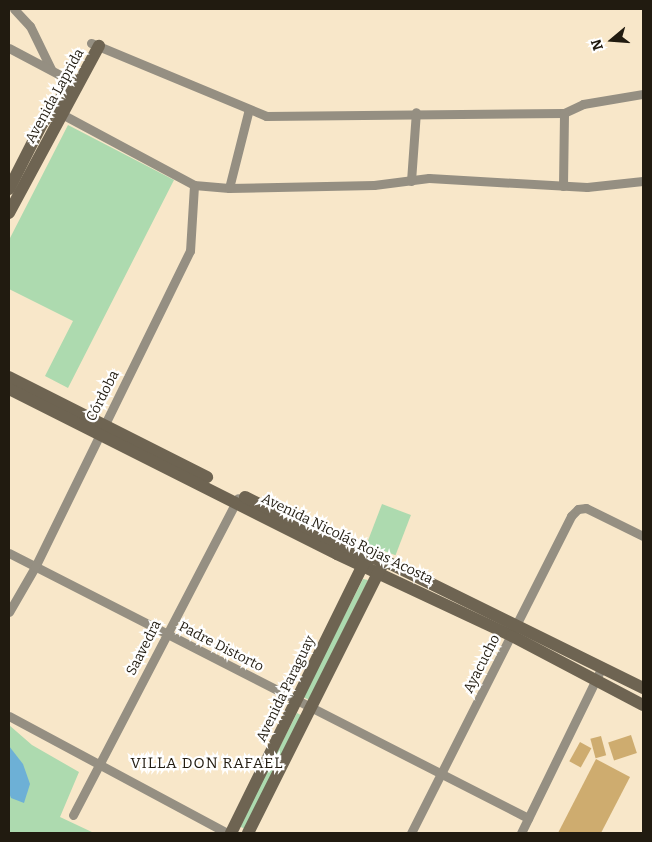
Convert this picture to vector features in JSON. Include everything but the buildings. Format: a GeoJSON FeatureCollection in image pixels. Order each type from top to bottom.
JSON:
{"type":"FeatureCollection","features":[{"type":"Feature","properties":{"kind":"main road","name":"Avenida Laprida"},"geometry":{"type":"LineString","coordinates":[[9,213],[95,45]]}},
{"type":"Feature","properties":{"kind":"main road","name":"Avenida Laprida"},"geometry":{"type":"LineString","coordinates":[[9,189],[42,124],[59,113]]}},
{"type":"Feature","properties":{"kind":"main road","name":"Avenida Nicolás Rojas Acosta"},"geometry":{"type":"LineString","coordinates":[[9,376],[102,429],[365,562],[382,566],[515,631],[602,667],[643,688]]}},
{"type":"Feature","properties":{"kind":"main road","name":"Avenida Nicolás Rojas Acosta"},"geometry":{"type":"LineString","coordinates":[[9,389],[102,429]]}},
{"type":"Feature","properties":{"kind":"main road","name":"Avenida Paraguay"},"geometry":{"type":"LineString","coordinates":[[229,833],[298,701],[365,562]]}},
{"type":"Feature","properties":{"kind":"main road"},"geometry":{"type":"LineString","coordinates":[[248,833],[382,566]]}},
{"type":"Feature","properties":{"kind":"main road","name":"Avenida Nicolás Rojas Acosta"},"geometry":{"type":"LineString","coordinates":[[515,631],[595,680],[643,705]]}},
{"type":"Feature","properties":{"kind":"street"},"geometry":{"type":"LineString","coordinates":[[14,9],[30,26],[51,69]]}},
{"type":"Feature","properties":{"kind":"street"},"geometry":{"type":"LineString","coordinates":[[95,45],[266,116],[416,112],[564,113],[583,104],[643,94]]}},
{"type":"Feature","properties":{"kind":"street"},"geometry":{"type":"LineString","coordinates":[[9,48],[76,84]]}},
{"type":"Feature","properties":{"kind":"street"},"geometry":{"type":"LineString","coordinates":[[229,188],[249,109]]}},
{"type":"Feature","properties":{"kind":"street"},"geometry":{"type":"LineString","coordinates":[[411,180],[416,112]]}},
{"type":"Feature","properties":{"kind":"street"},"geometry":{"type":"LineString","coordinates":[[59,113],[194,185],[229,188],[374,185],[429,178],[563,186],[643,182]]}},
{"type":"Feature","properties":{"kind":"street"},"geometry":{"type":"LineString","coordinates":[[563,186],[564,113]]}},
{"type":"Feature","properties":{"kind":"street","name":"Córdoba"},"geometry":{"type":"LineString","coordinates":[[9,612],[35,567],[190,251],[194,185]]}},
{"type":"Feature","properties":{"kind":"street","name":"Saavedra"},"geometry":{"type":"LineString","coordinates":[[73,815],[238,498]]}},
{"type":"Feature","properties":{"kind":"street","name":"Ayacucho"},"geometry":{"type":"LineString","coordinates":[[411,833],[578,509],[586,508],[643,536]]}},
{"type":"Feature","properties":{"kind":"street","name":"Padre Distorto"},"geometry":{"type":"LineString","coordinates":[[9,553],[528,818]]}},
{"type":"Feature","properties":{"kind":"street"},"geometry":{"type":"LineString","coordinates":[[521,833],[602,667]]}},
{"type":"Feature","properties":{"kind":"street"},"geometry":{"type":"LineString","coordinates":[[9,716],[229,833]]}},
{"type":"Feature","properties":{"kind":"green space"},"geometry":{"type":"Polygon","coordinates":[[[68,125],[174,180],[68,388],[45,376],[73,321],[9,289],[9,240],[68,125]]]}},
{"type":"Feature","properties":{"kind":"green space"},"geometry":{"type":"Polygon","coordinates":[[[382,504],[411,515],[396,555],[367,544],[382,504]]]}},
{"type":"Feature","properties":{"kind":"green space"},"geometry":{"type":"Polygon","coordinates":[[[363,579],[368,580],[309,700],[303,697],[363,579]]]}},
{"type":"Feature","properties":{"kind":"green space"},"geometry":{"type":"Polygon","coordinates":[[[297,713],[303,716],[246,829],[239,826],[297,713]]]}},
{"type":"Feature","properties":{"kind":"green space"},"geometry":{"type":"Polygon","coordinates":[[[9,725],[32,745],[79,772],[60,817],[94,833],[9,833],[9,725]]]}},
{"type":"Feature","properties":{"kind":"water"},"geometry":{"type":"Polygon","coordinates":[[[9,746],[23,764],[30,784],[24,803],[11,798],[9,793],[9,746]]]}},
{"type":"Feature","properties":{"kind":"district","name":"VILLA DON RAFAEL"},"geometry":{"type":"Point","coordinates":[207,764]}}]}
